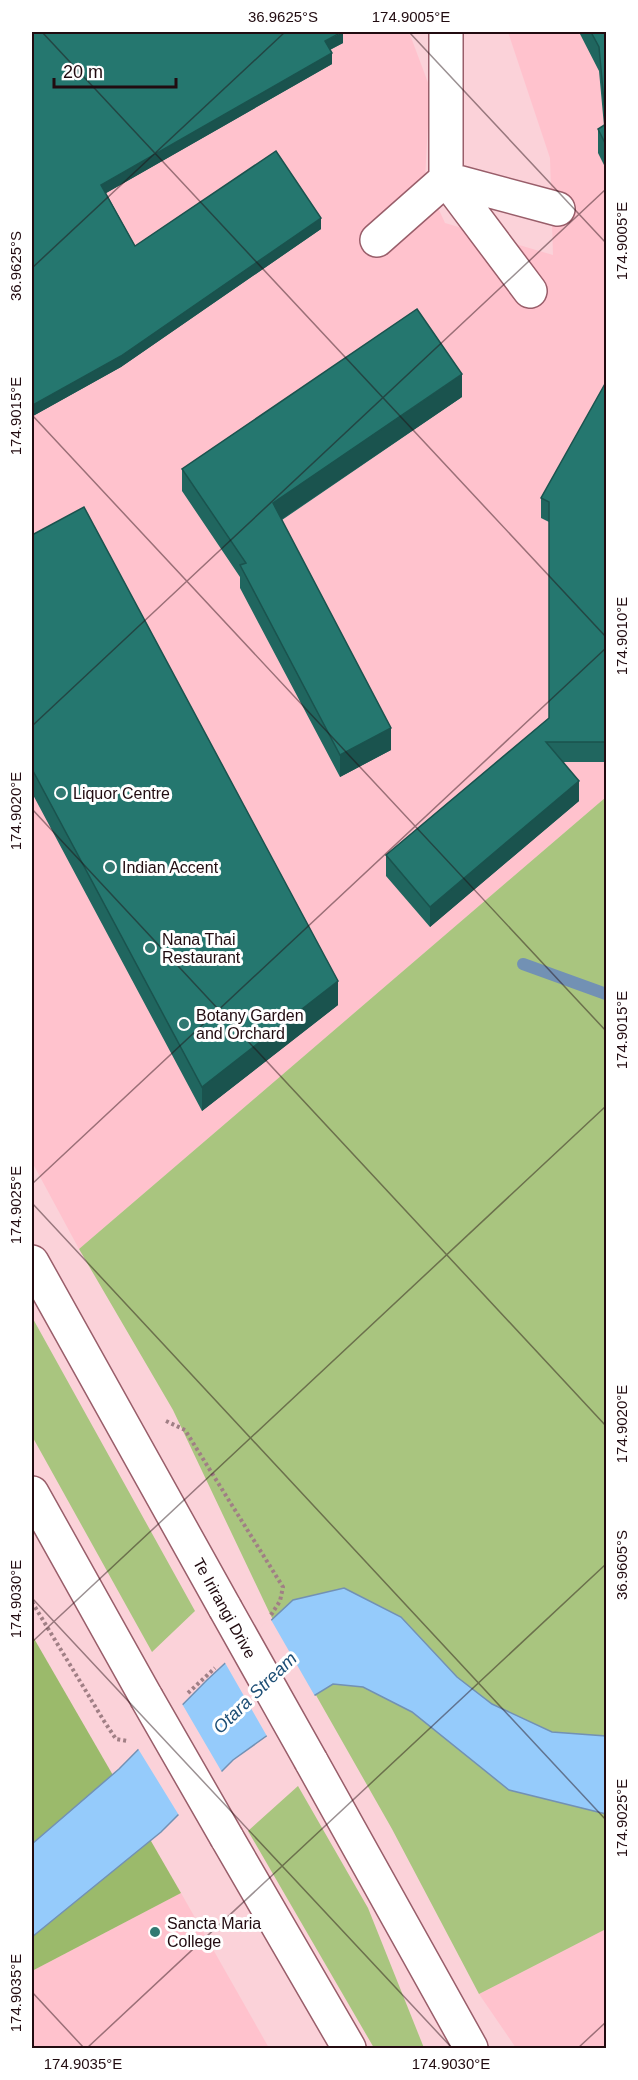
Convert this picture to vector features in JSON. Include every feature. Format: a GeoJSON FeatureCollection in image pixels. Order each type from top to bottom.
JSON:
{"type":"FeatureCollection","features":[{"type":"Feature","properties":{"kind":"main road"},"geometry":{"type":"LineString","coordinates":[[446,32],[446,179],[530,291]]}},
{"type":"Feature","properties":{"kind":"main road"},"geometry":{"type":"LineString","coordinates":[[446,179],[558,209]]}},
{"type":"Feature","properties":{"kind":"main road"},"geometry":{"type":"LineString","coordinates":[[376,240],[446,179]]}},
{"type":"Feature","properties":{"kind":"main road","name":"Te Irirangi Drive"},"geometry":{"type":"LineString","coordinates":[[32,1262],[471,2049]]}},
{"type":"Feature","properties":{"kind":"main road"},"geometry":{"type":"LineString","coordinates":[[32,1493],[146,1697],[349,2049]]}},
{"type":"Feature","properties":{"kind":"shaded area"},"geometry":{"type":"Polygon","coordinates":[[[32,32],[409,32],[430,88],[425,179],[445,223],[553,255],[550,158],[508,32],[606,32],[606,797],[79,1249],[32,1162],[32,32]]]}},
{"type":"Feature","properties":{"kind":"shaded area","name":"Sancta Maria College"},"geometry":{"type":"Polygon","coordinates":[[[181,1893],[269,2048],[32,2048],[32,1971],[181,1893]]]}},
{"type":"Feature","properties":{"kind":"shaded area"},"geometry":{"type":"Polygon","coordinates":[[[606,1929],[606,2048],[516,2048],[479,1994],[606,1929]]]}},
{"type":"Feature","properties":{"kind":"green space"},"geometry":{"type":"Polygon","coordinates":[[[606,797],[606,1929],[479,1994],[392,1829],[271,1616],[173,1410],[79,1249],[606,797]]]}},
{"type":"Feature","properties":{"kind":"green space"},"geometry":{"type":"Polygon","coordinates":[[[32,1317],[195,1611],[152,1652],[32,1436],[32,1317]]]}},
{"type":"Feature","properties":{"kind":"green space"},"geometry":{"type":"Polygon","coordinates":[[[32,1635],[181,1893],[32,1971],[32,1635]]]}},
{"type":"Feature","properties":{"kind":"green space"},"geometry":{"type":"Polygon","coordinates":[[[298,1786],[368,1908],[424,2048],[374,2048],[248,1831],[298,1786]]]}},
{"type":"Feature","properties":{"kind":"water","name":"Otara Stream"},"geometry":{"type":"Polygon","coordinates":[[[344,1588],[401,1617],[457,1677],[492,1704],[552,1732],[606,1736],[606,1814],[509,1790],[412,1712],[363,1687],[333,1684],[302,1703],[272,1732],[233,1760],[161,1832],[32,1937],[32,1844],[119,1769],[207,1680],[293,1600],[344,1588]]]}},
{"type":"Feature","properties":{"kind":"pier"},"geometry":{"type":"Polygon","coordinates":[[[270,1618],[316,1698],[303,1706],[268,1738],[224,1661],[270,1618]]]}},
{"type":"Feature","properties":{"kind":"pier"},"geometry":{"type":"Polygon","coordinates":[[[181,1702],[223,1774],[180,1817],[137,1747],[181,1702]]]}},
{"type":"Feature","properties":{"kind":"building"},"geometry":{"type":"Polygon","coordinates":[[[32,32],[342,32],[325,41],[332,53],[101,185],[135,246],[276,151],[321,218],[121,356],[33,405],[32,402],[32,32]]]}},
{"type":"Feature","properties":{"kind":"building"},"geometry":{"type":"Polygon","coordinates":[[[591,32],[606,32],[606,124],[599,47],[591,32]]]}},
{"type":"Feature","properties":{"kind":"building"},"geometry":{"type":"Polygon","coordinates":[[[606,124],[606,145],[598,129],[606,124]]]}},
{"type":"Feature","properties":{"kind":"building"},"geometry":{"type":"Polygon","coordinates":[[[417,309],[462,374],[273,503],[391,728],[340,755],[240,565],[246,563],[182,469],[417,309]]]}},
{"type":"Feature","properties":{"kind":"building"},"geometry":{"type":"Polygon","coordinates":[[[606,382],[606,742],[546,742],[579,781],[430,907],[386,855],[549,718],[549,502],[541,498],[606,382]]]}},
{"type":"Feature","properties":{"kind":"building"},"geometry":{"type":"Polygon","coordinates":[[[84,507],[338,981],[202,1087],[32,769],[32,535],[84,507]]]}},
{"type":"Feature","properties":{"kind":"waterway"},"geometry":{"type":"LineString","coordinates":[[523,964],[606,994]]}},
{"type":"Feature","properties":{"kind":"place","name":"Liquor Centre"},"geometry":{"type":"Point","coordinates":[61,793]}},
{"type":"Feature","properties":{"kind":"place","name":"Indian Accent"},"geometry":{"type":"Point","coordinates":[110,867]}},
{"type":"Feature","properties":{"kind":"place","name":"Nana Thai Restaurant"},"geometry":{"type":"Point","coordinates":[150,948]}},
{"type":"Feature","properties":{"kind":"place","name":"Botany Garden and Orchard"},"geometry":{"type":"Point","coordinates":[184,1024]}},
{"type":"Feature","properties":{"kind":"place","name":"Sancta Maria College"},"geometry":{"type":"Point","coordinates":[155,1932]}}]}
